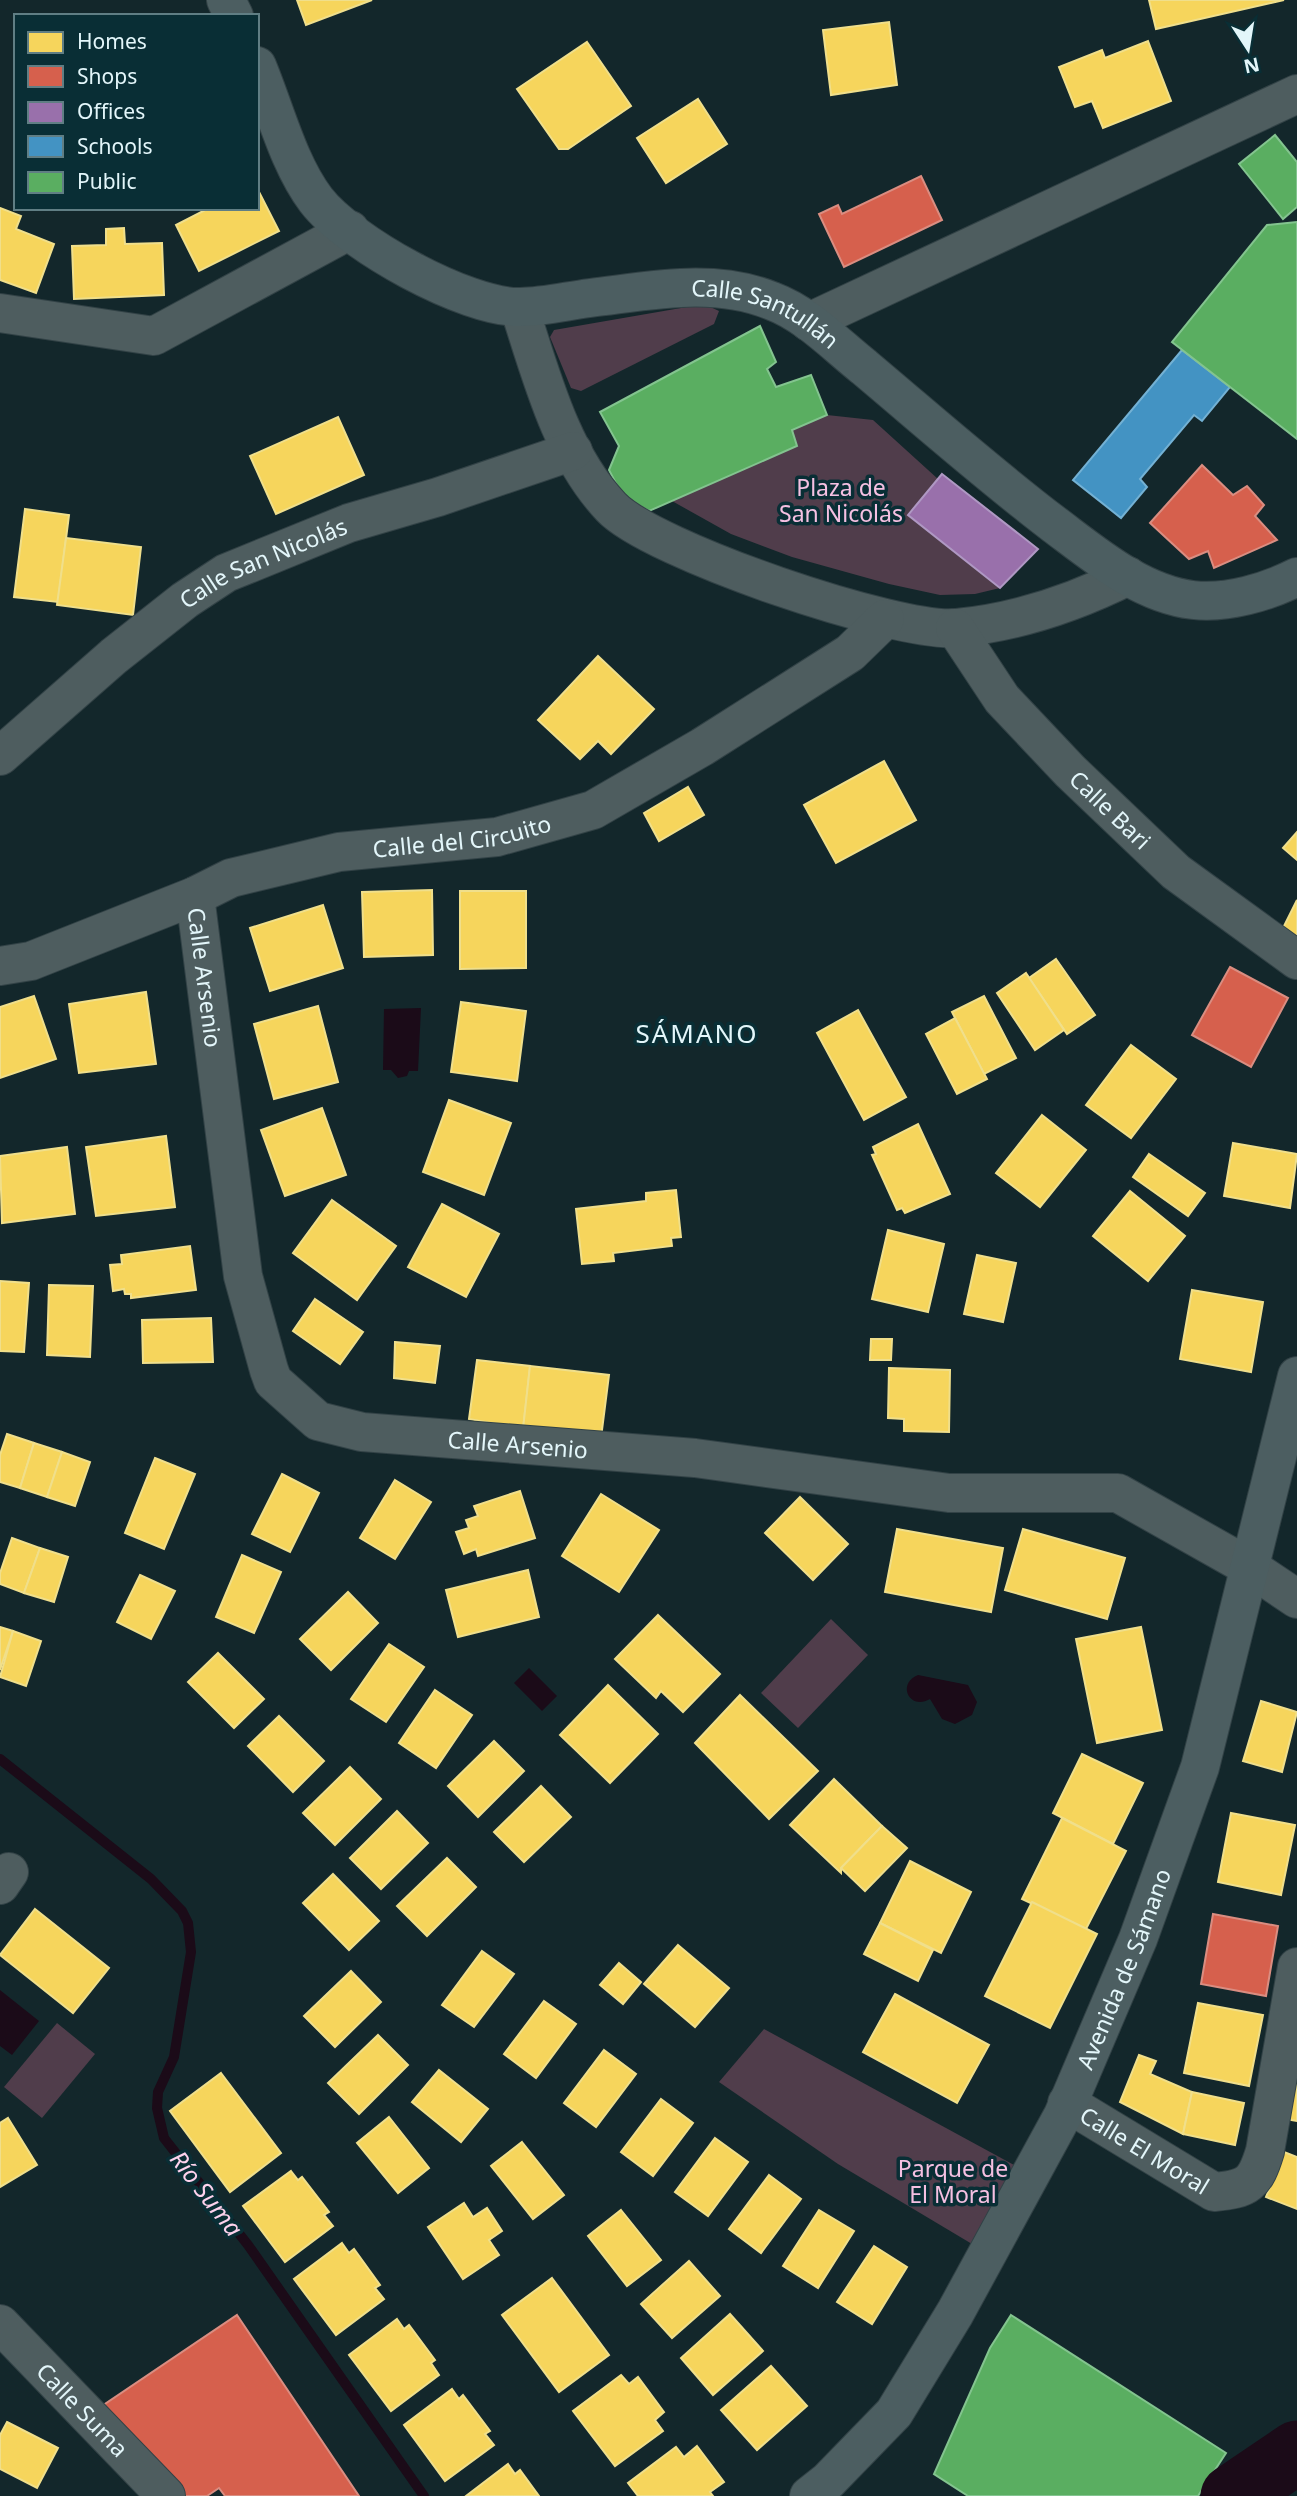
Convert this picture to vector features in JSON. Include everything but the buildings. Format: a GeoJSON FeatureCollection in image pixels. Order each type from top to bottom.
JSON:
{"type":"FeatureCollection","features":[{"type":"Feature","properties":{"kind":"street","name":"Calle Santullán"},"geometry":{"type":"LineString","coordinates":[[259,71],[298,167],[317,201],[350,230],[409,270],[444,287],[519,307],[674,287],[720,288],[772,301],[809,322],[1007,488],[1128,576],[1156,590],[1193,600],[1235,598],[1297,577]]}},
{"type":"Feature","properties":{"kind":"street"},"geometry":{"type":"LineString","coordinates":[[809,322],[1297,94]]}},
{"type":"Feature","properties":{"kind":"street"},"geometry":{"type":"LineString","coordinates":[[0,313],[154,336],[350,230]]}},
{"type":"Feature","properties":{"kind":"street"},"geometry":{"type":"LineString","coordinates":[[519,307],[542,378],[588,479],[613,510],[646,531],[695,555],[885,620],[955,628],[1037,613],[1086,598],[1128,576]]}},
{"type":"Feature","properties":{"kind":"street","name":"Calle San Nicolás"},"geometry":{"type":"LineString","coordinates":[[0,756],[114,656],[185,600],[226,573],[349,523],[438,497],[573,451]]}},
{"type":"Feature","properties":{"kind":"street","name":"Calle del Circuito"},"geometry":{"type":"LineString","coordinates":[[0,966],[31,961],[231,878],[339,852],[497,836],[593,810],[702,747],[850,653],[885,620]]}},
{"type":"Feature","properties":{"kind":"street","name":"Calle Bari"},"geometry":{"type":"LineString","coordinates":[[955,628],[1002,699],[1070,771],[1177,872],[1297,960]]}},
{"type":"Feature","properties":{"kind":"street","name":"Calle Arsenio"},"geometry":{"type":"LineString","coordinates":[[195,895],[243,1276],[273,1381],[318,1421],[362,1432],[695,1458],[949,1493],[1118,1493],[1251,1568]]}},
{"type":"Feature","properties":{"kind":"street","name":"Avenida de Sámano"},"geometry":{"type":"LineString","coordinates":[[809,2496],[828,2481],[894,2413],[955,2313],[1068,2104],[1138,1939],[1200,1767],[1297,1376]]}},
{"type":"Feature","properties":{"kind":"street"},"geometry":{"type":"LineString","coordinates":[[1251,1568],[1297,1600]]}},
{"type":"Feature","properties":{"kind":"street","name":"Calle El Moral"},"geometry":{"type":"LineString","coordinates":[[1068,2104],[1214,2192],[1239,2190],[1258,2176],[1265,2151],[1297,1967]]}},
{"type":"Feature","properties":{"kind":"street","name":"Calle Suma"},"geometry":{"type":"LineString","coordinates":[[3,2335],[166,2496]]}},
{"type":"Feature","properties":{"kind":"green space"},"geometry":{"type":"Polygon","coordinates":[[[704,304],[719,311],[714,324],[581,391],[571,388],[550,337],[554,330],[704,304]]]}},
{"type":"Feature","properties":{"kind":"green space","name":"Plaza de San Nicolás"},"geometry":{"type":"Polygon","coordinates":[[[827,415],[873,420],[938,479],[909,516],[1000,588],[975,594],[940,595],[889,584],[792,557],[731,534],[672,501],[797,446],[792,430],[827,415]]]}},
{"type":"Feature","properties":{"kind":"green space"},"geometry":{"type":"Polygon","coordinates":[[[831,1619],[868,1655],[798,1728],[761,1693],[831,1619]]]}},
{"type":"Feature","properties":{"kind":"green space"},"geometry":{"type":"Polygon","coordinates":[[[57,2023],[95,2054],[42,2118],[4,2087],[57,2023]]]}},
{"type":"Feature","properties":{"kind":"green space","name":"Parque de El Moral"},"geometry":{"type":"Polygon","coordinates":[[[764,2029],[1014,2165],[972,2244],[838,2164],[719,2082],[764,2029]]]}},
{"type":"Feature","properties":{"kind":"shaded area"},"geometry":{"type":"Polygon","coordinates":[[[421,1008],[418,1071],[409,1071],[407,1076],[398,1078],[391,1070],[383,1070],[384,1009],[421,1008]]]}},
{"type":"Feature","properties":{"kind":"shaded area"},"geometry":{"type":"Polygon","coordinates":[[[529,1668],[557,1696],[542,1711],[514,1683],[529,1668]]]}},
{"type":"Feature","properties":{"kind":"shaded area"},"geometry":{"type":"Polygon","coordinates":[[[918,1675],[968,1685],[977,1702],[972,1715],[955,1724],[942,1719],[930,1699],[917,1702],[912,1699],[908,1695],[908,1684],[918,1675]]]}},
{"type":"Feature","properties":{"kind":"shaded area"},"geometry":{"type":"Polygon","coordinates":[[[0,1990],[39,2021],[12,2055],[0,2046],[0,1990]]]}},
{"type":"Feature","properties":{"kind":"waterway","name":"Río Suma"},"geometry":{"type":"LineString","coordinates":[[0,1759],[151,1879],[182,1911],[188,1923],[191,1952],[174,2057],[158,2092],[157,2108],[164,2138],[248,2245],[424,2496]]}},
{"type":"Feature","properties":{"kind":"waterway"},"geometry":{"type":"LineString","coordinates":[[1232,2496],[1297,2452]]}},
{"type":"Feature","properties":{"kind":"district","name":"SÁMANO"},"geometry":{"type":"Point","coordinates":[697,1033]}}]}
